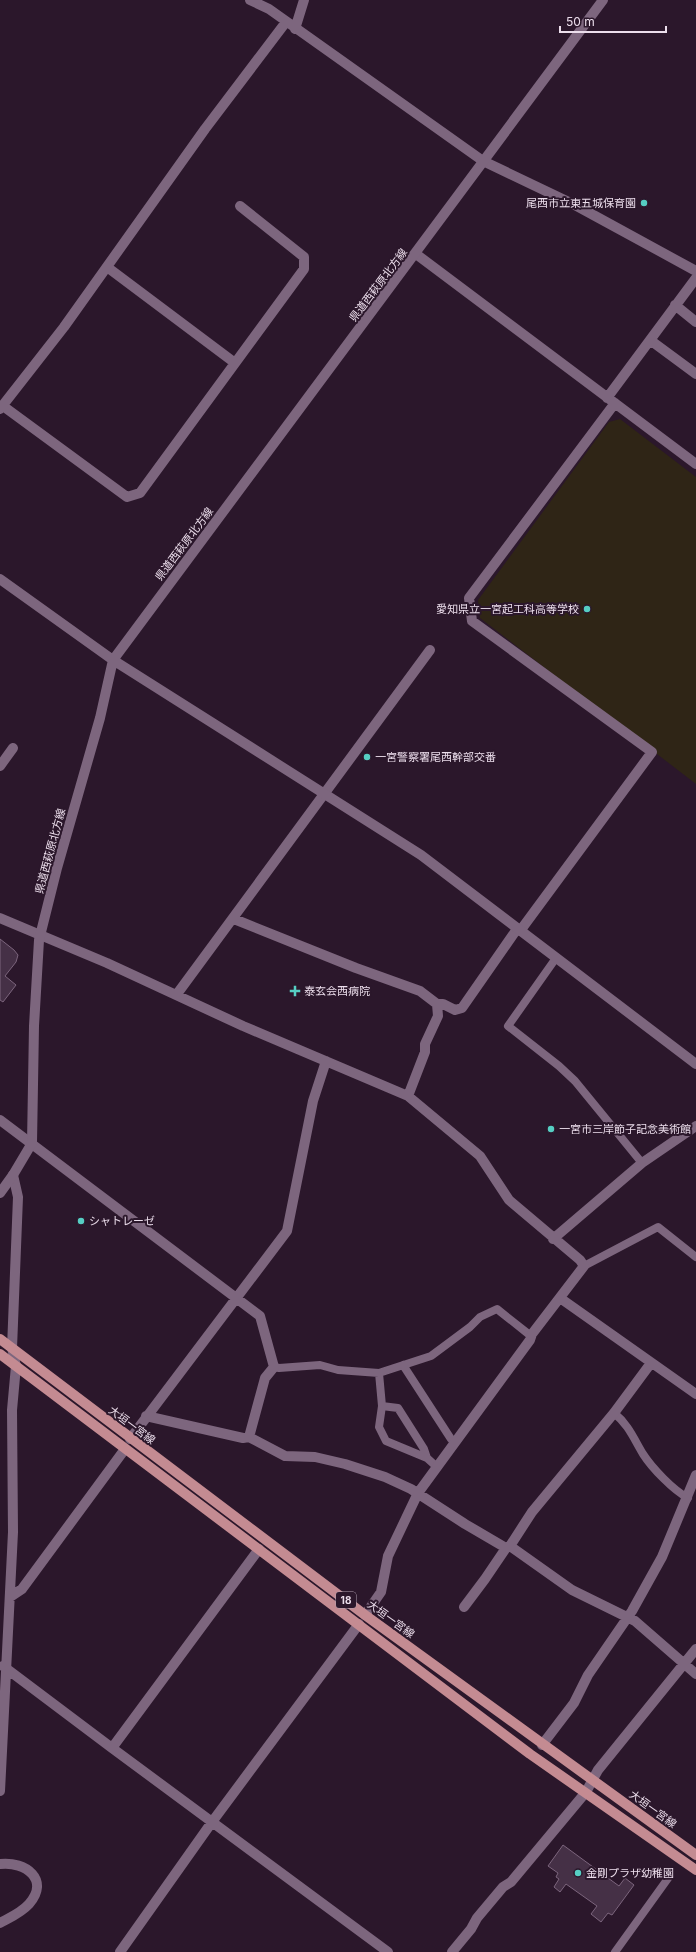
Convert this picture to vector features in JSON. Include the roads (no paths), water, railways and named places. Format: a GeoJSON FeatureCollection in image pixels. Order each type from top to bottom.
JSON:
{"type":"FeatureCollection","features":[{"type":"Feature","properties":{"kind":"main road","name":"大垣一宮線"},"geometry":{"type":"LineString","coordinates":[[0,1339],[130,1439],[365,1615],[542,1745],[696,1855]]}},
{"type":"Feature","properties":{"kind":"main road","name":"大垣一宮線"},"geometry":{"type":"LineString","coordinates":[[0,1354],[530,1754],[696,1870]]}},
{"type":"Feature","properties":{"kind":"street"},"geometry":{"type":"LineString","coordinates":[[250,0],[269,9],[483,162],[575,205],[696,271]]}},
{"type":"Feature","properties":{"kind":"street"},"geometry":{"type":"LineString","coordinates":[[295,29],[304,0]]}},
{"type":"Feature","properties":{"kind":"street","name":"県道西萩原北方線"},"geometry":{"type":"LineString","coordinates":[[0,1193],[13,1175],[32,1143],[34,1026],[40,934],[57,868],[100,718],[113,660],[416,254],[603,0]]}},
{"type":"Feature","properties":{"kind":"street"},"geometry":{"type":"LineString","coordinates":[[240,206],[304,257],[304,268],[140,493],[127,497],[1,407],[64,327],[205,129],[286,22]]}},
{"type":"Feature","properties":{"kind":"street"},"geometry":{"type":"LineString","coordinates":[[416,254],[696,464]]}},
{"type":"Feature","properties":{"kind":"street"},"geometry":{"type":"LineString","coordinates":[[107,266],[235,363]]}},
{"type":"Feature","properties":{"kind":"street"},"geometry":{"type":"LineString","coordinates":[[234,919],[420,992],[437,1004],[443,1004],[455,1010],[462,1008],[518,930],[652,752],[472,621],[469,598],[611,400],[650,340],[696,278]]}},
{"type":"Feature","properties":{"kind":"street"},"geometry":{"type":"LineString","coordinates":[[675,306],[696,322]]}},
{"type":"Feature","properties":{"kind":"street"},"geometry":{"type":"LineString","coordinates":[[650,340],[696,374]]}},
{"type":"Feature","properties":{"kind":"street"},"geometry":{"type":"LineString","coordinates":[[0,579],[113,660],[421,855],[696,1064]]}},
{"type":"Feature","properties":{"kind":"street"},"geometry":{"type":"LineString","coordinates":[[177,994],[234,919],[324,793],[430,650]]}},
{"type":"Feature","properties":{"kind":"street"},"geometry":{"type":"LineString","coordinates":[[0,766],[13,748]]}},
{"type":"Feature","properties":{"kind":"street"},"geometry":{"type":"LineString","coordinates":[[0,918],[177,994],[243,1026],[408,1096],[480,1156],[510,1200],[553,1239],[580,1260],[584,1266],[532,1336],[490,1397],[418,1493],[388,1556],[381,1592],[365,1615]]}},
{"type":"Feature","properties":{"kind":"street"},"geometry":{"type":"LineString","coordinates":[[408,1096],[425,1052],[425,1044],[438,1016],[437,1004]]}},
{"type":"Feature","properties":{"kind":"street"},"geometry":{"type":"LineString","coordinates":[[130,1439],[235,1297],[287,1231],[312,1101],[326,1061]]}},
{"type":"Feature","properties":{"kind":"street"},"geometry":{"type":"LineString","coordinates":[[0,1120],[260,1316],[274,1367],[265,1378],[249,1437]]}},
{"type":"Feature","properties":{"kind":"street"},"geometry":{"type":"LineString","coordinates":[[553,1239],[642,1163],[696,1126]]}},
{"type":"Feature","properties":{"kind":"street"},"geometry":{"type":"LineString","coordinates":[[0,1791],[3,1666],[10,1597],[12,1410],[16,1366],[12,1348],[18,1197],[13,1175]]}},
{"type":"Feature","properties":{"kind":"street"},"geometry":{"type":"LineString","coordinates":[[560,1298],[696,1394]]}},
{"type":"Feature","properties":{"kind":"street"},"geometry":{"type":"LineString","coordinates":[[464,1607],[532,1512],[614,1413],[651,1363]]}},
{"type":"Feature","properties":{"kind":"street"},"geometry":{"type":"LineString","coordinates":[[146,1416],[243,1438],[249,1437],[285,1456],[315,1457],[345,1464],[384,1477],[418,1493],[465,1524],[508,1547],[572,1590],[635,1621],[680,1658],[684,1664],[696,1674]]}},
{"type":"Feature","properties":{"kind":"street"},"geometry":{"type":"LineString","coordinates":[[10,1597],[22,1589],[125,1449]]}},
{"type":"Feature","properties":{"kind":"street"},"geometry":{"type":"LineString","coordinates":[[542,1745],[574,1703],[588,1676],[627,1618],[662,1557],[688,1498],[696,1475]]}},
{"type":"Feature","properties":{"kind":"street"},"geometry":{"type":"LineString","coordinates":[[112,1748],[259,1549]]}},
{"type":"Feature","properties":{"kind":"street"},"geometry":{"type":"LineString","coordinates":[[120,1952],[212,1822],[359,1624]]}},
{"type":"Feature","properties":{"kind":"street"},"geometry":{"type":"LineString","coordinates":[[452,1952],[471,1929],[476,1918],[503,1887],[511,1882],[586,1792],[598,1770],[696,1649]]}},
{"type":"Feature","properties":{"kind":"street"},"geometry":{"type":"LineString","coordinates":[[3,1666],[388,1952]]}},
{"type":"Feature","properties":{"kind":"street"},"geometry":{"type":"LineString","coordinates":[[0,1864],[11,1862],[29,1871],[35,1877],[37,1886],[29,1904],[0,1923]]}},
{"type":"Feature","properties":{"kind":"lane"},"geometry":{"type":"LineString","coordinates":[[556,958],[508,1026],[559,1066],[575,1081],[642,1163]]}},
{"type":"Feature","properties":{"kind":"lane"},"geometry":{"type":"LineString","coordinates":[[584,1266],[658,1227],[696,1257]]}},
{"type":"Feature","properties":{"kind":"lane"},"geometry":{"type":"LineString","coordinates":[[274,1367],[320,1365],[338,1370],[379,1373],[431,1356],[470,1327],[480,1317],[497,1309],[532,1336]]}},
{"type":"Feature","properties":{"kind":"lane"},"geometry":{"type":"LineString","coordinates":[[404,1365],[455,1443]]}},
{"type":"Feature","properties":{"kind":"lane"},"geometry":{"type":"LineString","coordinates":[[379,1373],[382,1406],[380,1427],[386,1441],[427,1458],[437,1467]]}},
{"type":"Feature","properties":{"kind":"lane"},"geometry":{"type":"LineString","coordinates":[[382,1406],[398,1408],[424,1449],[427,1458]]}},
{"type":"Feature","properties":{"kind":"lane"},"geometry":{"type":"LineString","coordinates":[[614,1413],[632,1433],[643,1453],[656,1470],[688,1498]]}},
{"type":"Feature","properties":{"kind":"lane"},"geometry":{"type":"LineString","coordinates":[[615,1952],[668,1877]]}},
{"type":"Feature","properties":{"kind":"place","name":"尾西市立東五城保育園"},"geometry":{"type":"Point","coordinates":[644,203]}},
{"type":"Feature","properties":{"kind":"place","name":"愛知県立一宮起工科高等学校"},"geometry":{"type":"Point","coordinates":[587,609]}},
{"type":"Feature","properties":{"kind":"place","name":"一宮警察署尾西幹部交番"},"geometry":{"type":"Point","coordinates":[367,757]}},
{"type":"Feature","properties":{"kind":"place","name":"泰玄会西病院"},"geometry":{"type":"Point","coordinates":[295,991]}},
{"type":"Feature","properties":{"kind":"place","name":"一宮市三岸節子記念美術館"},"geometry":{"type":"Point","coordinates":[551,1129]}},
{"type":"Feature","properties":{"kind":"place","name":"シャトレーゼ"},"geometry":{"type":"Point","coordinates":[81,1221]}},
{"type":"Feature","properties":{"kind":"place","name":"金剛プラザ幼稚園"},"geometry":{"type":"Point","coordinates":[578,1873]}}]}
